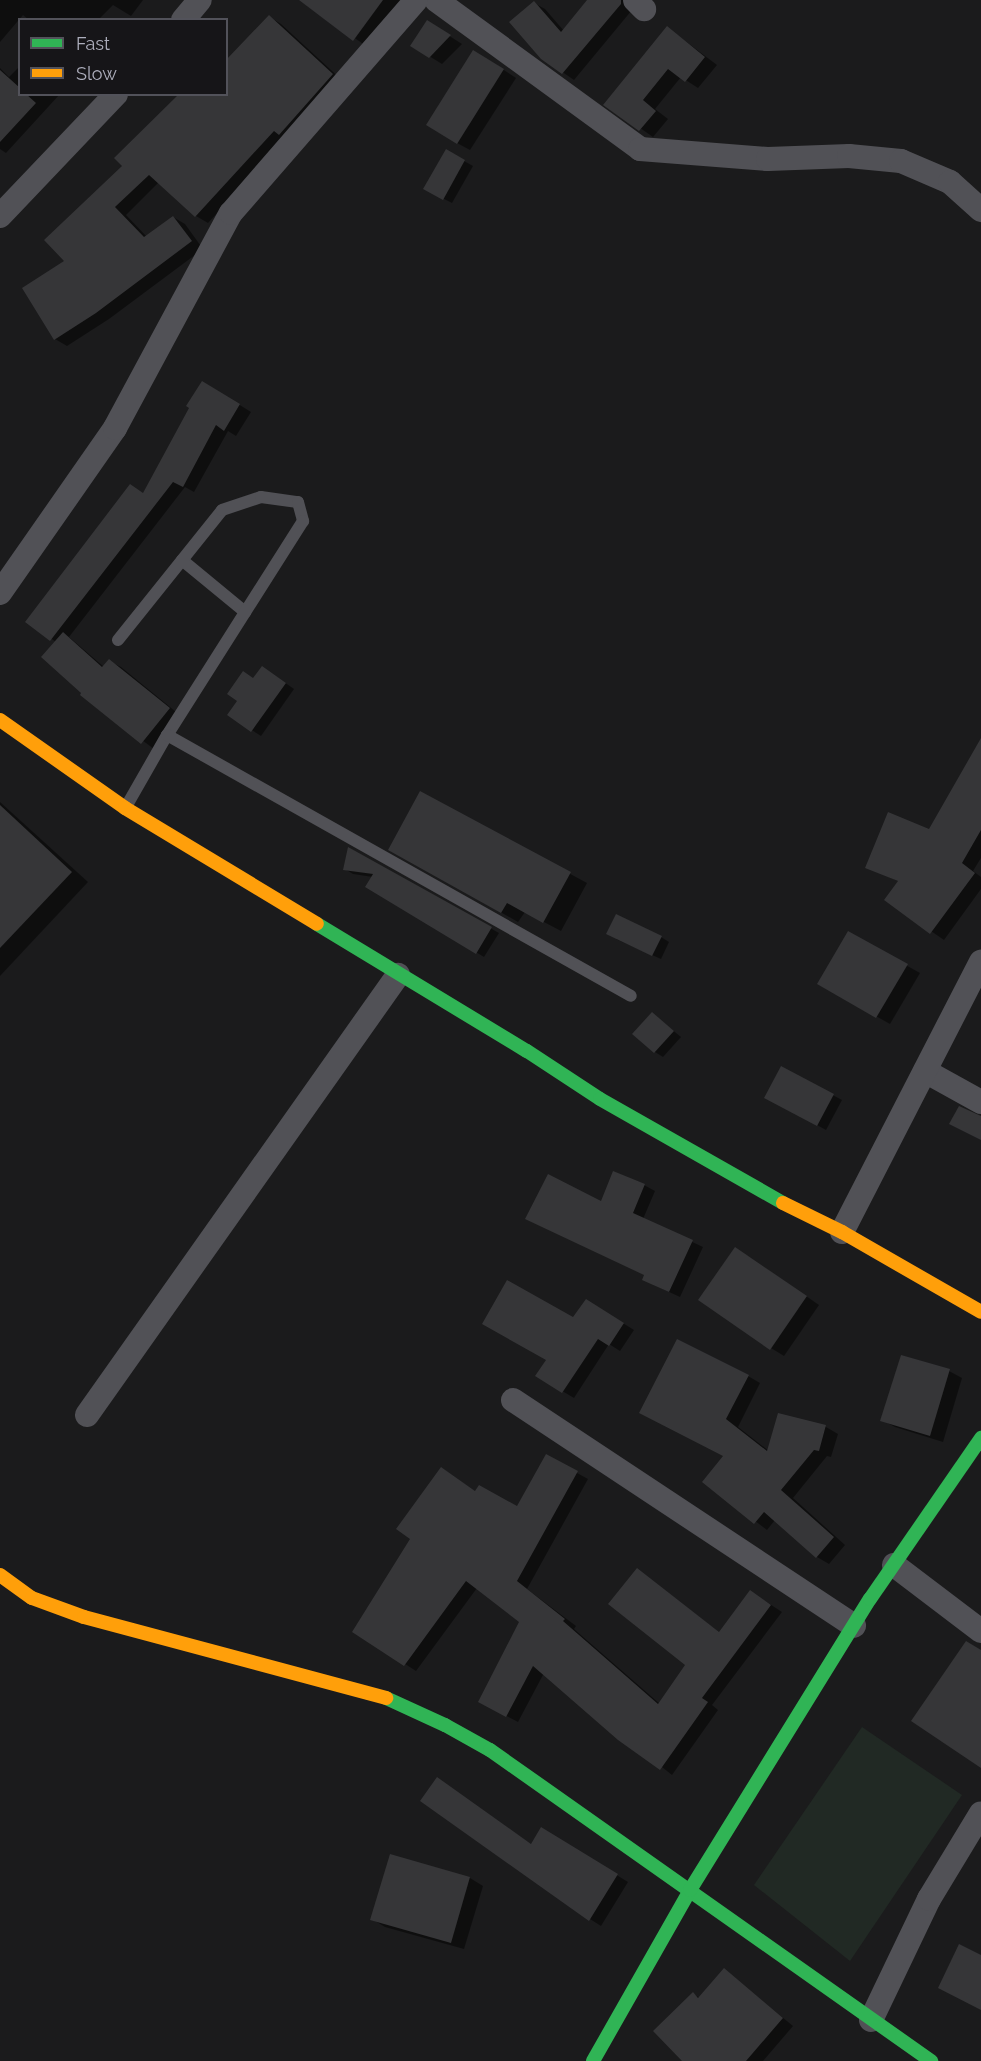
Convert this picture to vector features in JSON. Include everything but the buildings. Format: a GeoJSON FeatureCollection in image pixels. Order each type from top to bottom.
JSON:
{"type":"FeatureCollection","features":[{"type":"Feature","properties":{"kind":"street"},"geometry":{"type":"LineString","coordinates":[[185,18],[200,0]]}},
{"type":"Feature","properties":{"kind":"street"},"geometry":{"type":"LineString","coordinates":[[0,593],[115,428],[231,213],[416,0]]}},
{"type":"Feature","properties":{"kind":"street"},"geometry":{"type":"LineString","coordinates":[[436,0],[640,149],[768,159],[849,156],[901,161],[950,182],[981,210]]}},
{"type":"Feature","properties":{"kind":"street"},"geometry":{"type":"LineString","coordinates":[[0,216],[114,96]]}},
{"type":"Feature","properties":{"kind":"street"},"geometry":{"type":"LineString","coordinates":[[0,720],[125,808],[678,1145],[762,1193],[842,1232],[981,1312]]}},
{"type":"Feature","properties":{"kind":"street"},"geometry":{"type":"LineString","coordinates":[[842,1232],[981,962]]}},
{"type":"Feature","properties":{"kind":"street"},"geometry":{"type":"LineString","coordinates":[[87,1416],[398,975]]}},
{"type":"Feature","properties":{"kind":"street"},"geometry":{"type":"LineString","coordinates":[[925,1071],[981,1102]]}},
{"type":"Feature","properties":{"kind":"street"},"geometry":{"type":"LineString","coordinates":[[513,1400],[854,1626]]}},
{"type":"Feature","properties":{"kind":"street"},"geometry":{"type":"LineString","coordinates":[[593,2061],[690,1890],[854,1626],[981,1438]]}},
{"type":"Feature","properties":{"kind":"street"},"geometry":{"type":"LineString","coordinates":[[894,1565],[981,1631]]}},
{"type":"Feature","properties":{"kind":"street"},"geometry":{"type":"LineString","coordinates":[[0,1575],[32,1598],[84,1617],[380,1695],[445,1725],[490,1750],[931,2061]]}},
{"type":"Feature","properties":{"kind":"street"},"geometry":{"type":"LineString","coordinates":[[871,2020],[929,1899],[981,1813]]}},
{"type":"Feature","properties":{"kind":"lane"},"geometry":{"type":"LineString","coordinates":[[118,640],[222,510],[261,497],[298,502],[303,521],[167,735],[125,808]]}},
{"type":"Feature","properties":{"kind":"lane"},"geometry":{"type":"LineString","coordinates":[[182,560],[245,612]]}},
{"type":"Feature","properties":{"kind":"lane"},"geometry":{"type":"LineString","coordinates":[[167,735],[631,996]]}},
{"type":"Feature","properties":{"kind":"shaded area"},"geometry":{"type":"Polygon","coordinates":[[[862,1727],[962,1795],[850,1961],[754,1885],[862,1727]]]}},
{"type":"Feature","properties":{"kind":"traffic: fast"},"geometry":{"type":"LineString","coordinates":[[317,924],[527,1051],[600,1099],[783,1203]]}},
{"type":"Feature","properties":{"kind":"traffic: fast"},"geometry":{"type":"LineString","coordinates":[[593,2061],[690,1890],[870,1599],[981,1438]]}},
{"type":"Feature","properties":{"kind":"traffic: fast"},"geometry":{"type":"LineString","coordinates":[[386,1698],[445,1725],[490,1750],[931,2061]]}},
{"type":"Feature","properties":{"kind":"traffic: slow"},"geometry":{"type":"LineString","coordinates":[[0,720],[125,808],[317,924]]}},
{"type":"Feature","properties":{"kind":"traffic: slow"},"geometry":{"type":"LineString","coordinates":[[783,1203],[842,1232],[981,1312]]}},
{"type":"Feature","properties":{"kind":"traffic: slow"},"geometry":{"type":"LineString","coordinates":[[0,1575],[32,1598],[84,1617],[386,1698]]}}]}
